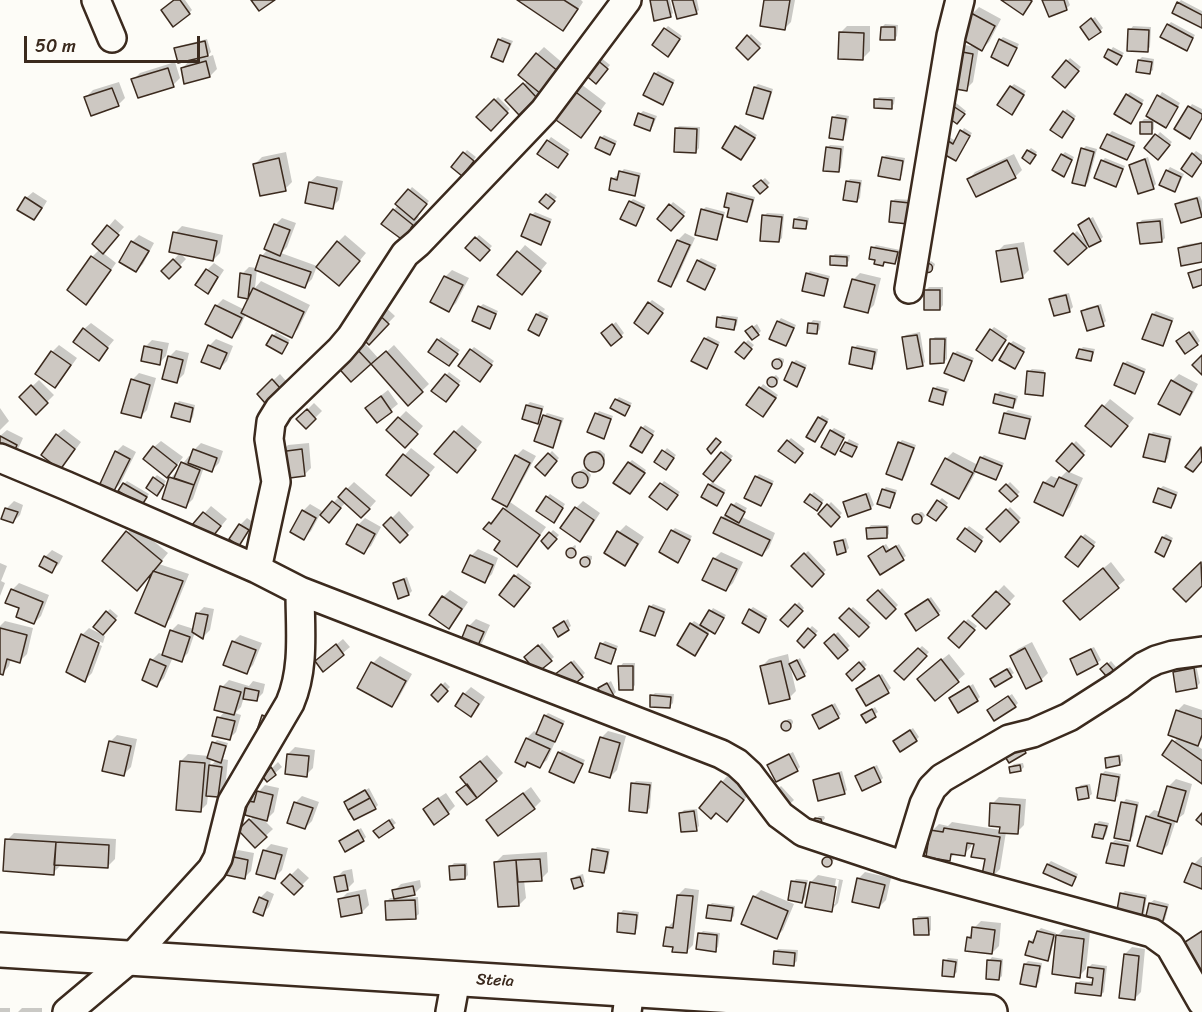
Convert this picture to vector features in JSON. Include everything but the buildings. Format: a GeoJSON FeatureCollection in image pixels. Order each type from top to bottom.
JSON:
{"type":"FeatureCollection","features":[{"type":"Feature","properties":{"kind":"main road","name":"Steia"},"geometry":{"type":"LineString","coordinates":[[0,950],[456,979],[629,1001],[990,1012]]}},
{"type":"Feature","properties":{"kind":"street"},"geometry":{"type":"LineString","coordinates":[[96,0],[112,38]]}},
{"type":"Feature","properties":{"kind":"street"},"geometry":{"type":"LineString","coordinates":[[256,568],[276,482],[269,439],[271,422],[279,409],[351,337],[405,254],[544,111],[627,0]]}},
{"type":"Feature","properties":{"kind":"street"},"geometry":{"type":"LineString","coordinates":[[909,289],[951,36],[960,0]]}},
{"type":"Feature","properties":{"kind":"street"},"geometry":{"type":"LineString","coordinates":[[0,458],[256,568],[300,591],[721,754],[737,763],[749,774],[780,815],[803,832],[905,867],[1152,933],[1170,946],[1202,1002]]}},
{"type":"Feature","properties":{"kind":"street"},"geometry":{"type":"LineString","coordinates":[[67,1012],[130,959],[212,869],[218,858],[232,802],[295,691],[301,662],[300,591]]}},
{"type":"Feature","properties":{"kind":"street"},"geometry":{"type":"LineString","coordinates":[[905,867],[924,804],[932,788],[942,778],[1009,739],[1033,734],[1069,717],[1156,660],[1202,651]]}},
{"type":"Feature","properties":{"kind":"street"},"geometry":{"type":"LineString","coordinates":[[450,1012],[456,979]]}}]}
